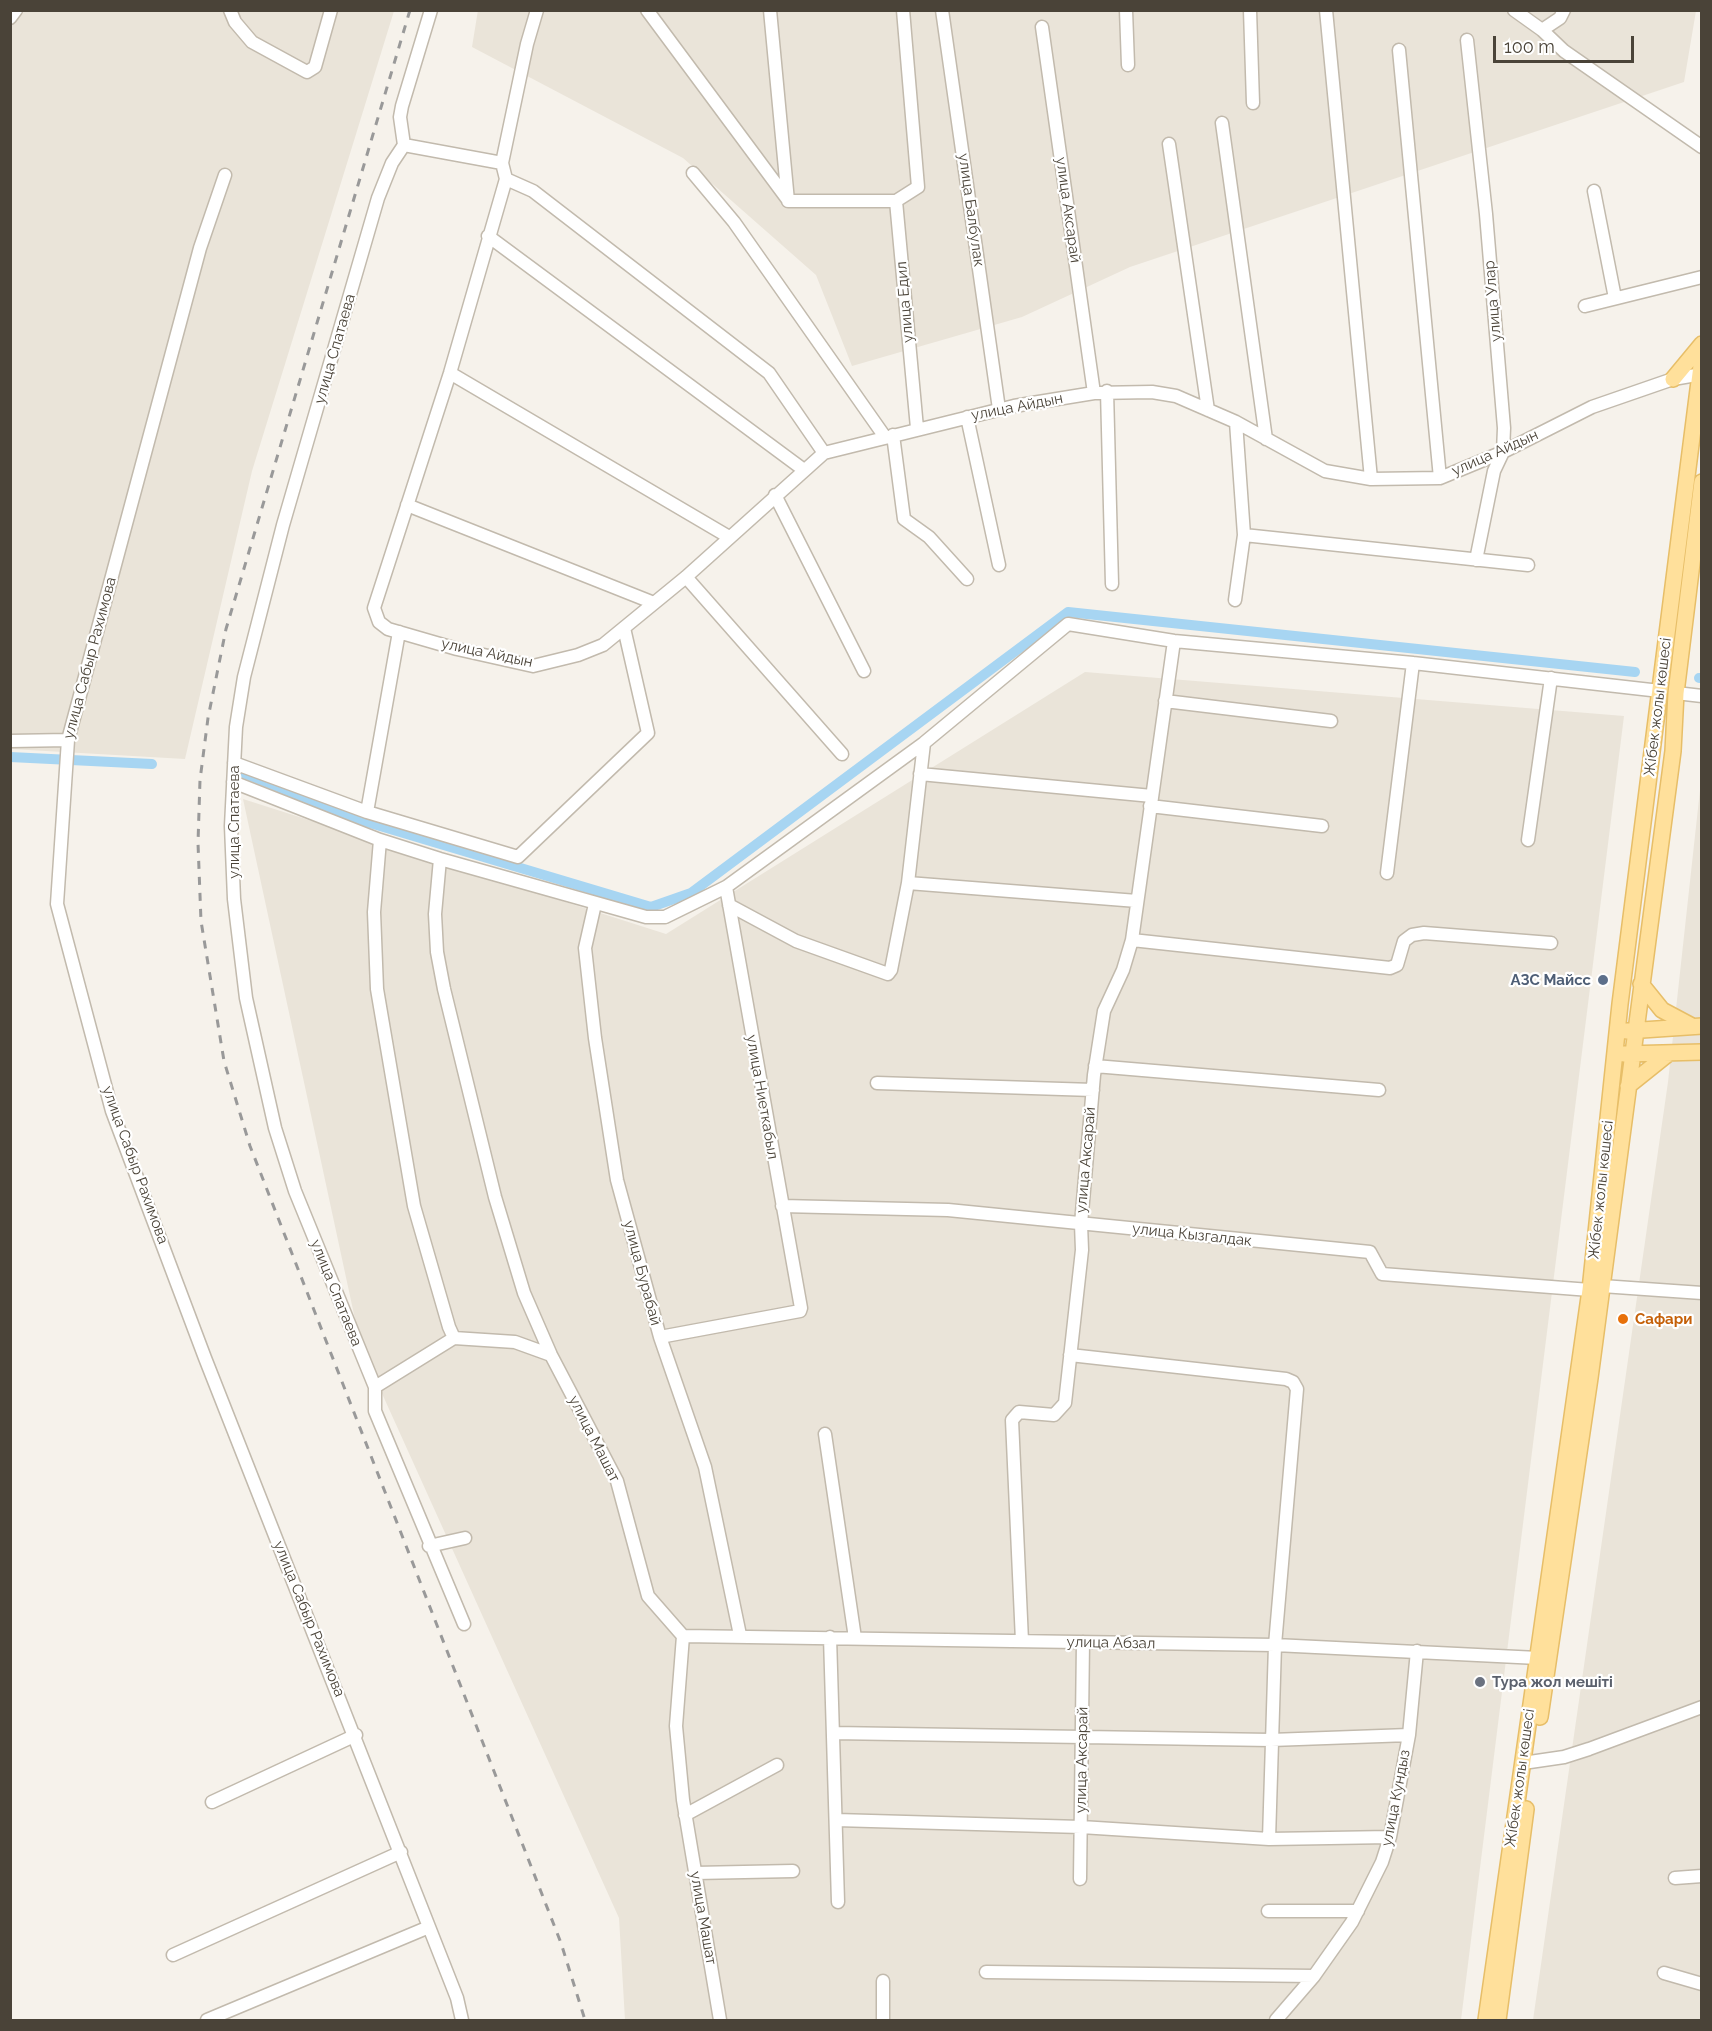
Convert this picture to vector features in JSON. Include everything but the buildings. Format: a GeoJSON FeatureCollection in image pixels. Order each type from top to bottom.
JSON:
{"type":"FeatureCollection","features":[{"type":"Feature","properties":{"kind":"main road"},"geometry":{"type":"LineString","coordinates":[[1673,379],[1701,344]]}},
{"type":"Feature","properties":{"kind":"main road","name":"Жібек жолы көшесі"},"geometry":{"type":"LineString","coordinates":[[1486,2020],[1527,1763],[1549,1660],[1596,1288],[1615,1054],[1701,374],[1701,358]]}},
{"type":"Feature","properties":{"kind":"main road","name":"Жібек жолы көшесі"},"geometry":{"type":"LineString","coordinates":[[1498,2020],[1538,1658],[1628,1086],[1672,751],[1676,693],[1701,482]]}},
{"type":"Feature","properties":{"kind":"main road"},"geometry":{"type":"LineString","coordinates":[[1641,984],[1662,1010],[1698,1027]]}},
{"type":"Feature","properties":{"kind":"main road"},"geometry":{"type":"LineString","coordinates":[[1618,1031],[1698,1027]]}},
{"type":"Feature","properties":{"kind":"main road"},"geometry":{"type":"LineString","coordinates":[[1615,1054],[1701,1052]]}},
{"type":"Feature","properties":{"kind":"main road"},"geometry":{"type":"LineString","coordinates":[[1628,1086],[1670,1053]]}},
{"type":"Feature","properties":{"kind":"street"},"geometry":{"type":"LineString","coordinates":[[10,18],[16,10]]}},
{"type":"Feature","properties":{"kind":"street"},"geometry":{"type":"LineString","coordinates":[[230,10],[235,22],[252,42],[307,72],[315,67],[331,10]]}},
{"type":"Feature","properties":{"kind":"street"},"geometry":{"type":"LineString","coordinates":[[431,10],[402,106],[400,117],[404,145],[502,163]]}},
{"type":"Feature","properties":{"kind":"street"},"geometry":{"type":"LineString","coordinates":[[537,10],[527,44],[502,163],[506,179],[450,373],[407,505],[654,603]]}},
{"type":"Feature","properties":{"kind":"street"},"geometry":{"type":"LineString","coordinates":[[647,10],[788,201]]}},
{"type":"Feature","properties":{"kind":"street"},"geometry":{"type":"LineString","coordinates":[[770,10],[788,201]]}},
{"type":"Feature","properties":{"kind":"street"},"geometry":{"type":"LineString","coordinates":[[788,201],[896,201],[918,187],[903,10]]}},
{"type":"Feature","properties":{"kind":"street","name":"улица Балбулак"},"geometry":{"type":"LineString","coordinates":[[942,10],[999,409]]}},
{"type":"Feature","properties":{"kind":"street"},"geometry":{"type":"LineString","coordinates":[[1126,10],[1128,65]]}},
{"type":"Feature","properties":{"kind":"street"},"geometry":{"type":"LineString","coordinates":[[1250,10],[1253,103]]}},
{"type":"Feature","properties":{"kind":"street"},"geometry":{"type":"LineString","coordinates":[[1326,10],[1371,479]]}},
{"type":"Feature","properties":{"kind":"street"},"geometry":{"type":"LineString","coordinates":[[1514,10],[1542,30],[1564,51],[1701,147]]}},
{"type":"Feature","properties":{"kind":"street"},"geometry":{"type":"LineString","coordinates":[[1542,30],[1560,18],[1564,10]]}},
{"type":"Feature","properties":{"kind":"street","name":"улица Аксарай"},"geometry":{"type":"LineString","coordinates":[[1042,27],[1094,393]]}},
{"type":"Feature","properties":{"kind":"street","name":"улица Улар"},"geometry":{"type":"LineString","coordinates":[[1467,40],[1487,226],[1504,428],[1503,452],[1494,471],[1476,560]]}},
{"type":"Feature","properties":{"kind":"street"},"geometry":{"type":"LineString","coordinates":[[1399,50],[1440,478]]}},
{"type":"Feature","properties":{"kind":"street"},"geometry":{"type":"LineString","coordinates":[[1222,123],[1266,439]]}},
{"type":"Feature","properties":{"kind":"street"},"geometry":{"type":"LineString","coordinates":[[1168,144],[1208,410]]}},
{"type":"Feature","properties":{"kind":"street","name":"улица Спатаева"},"geometry":{"type":"LineString","coordinates":[[404,145],[392,163],[378,198],[283,525],[244,677],[236,727],[231,826],[234,899],[246,998],[275,1128],[295,1191],[375,1387],[375,1411],[429,1546],[464,1624]]}},
{"type":"Feature","properties":{"kind":"street"},"geometry":{"type":"LineString","coordinates":[[693,173],[734,222],[889,436],[904,519],[929,537],[967,579]]}},
{"type":"Feature","properties":{"kind":"street","name":"улица Сабыр Рахимова"},"geometry":{"type":"LineString","coordinates":[[225,175],[200,248],[67,746],[67,778],[57,904],[112,1111],[205,1358],[356,1735],[457,1998],[462,2020]]}},
{"type":"Feature","properties":{"kind":"street"},"geometry":{"type":"LineString","coordinates":[[506,179],[533,191],[769,372],[824,453]]}},
{"type":"Feature","properties":{"kind":"street"},"geometry":{"type":"LineString","coordinates":[[1594,191],[1615,298]]}},
{"type":"Feature","properties":{"kind":"street","name":"улица Едил"},"geometry":{"type":"LineString","coordinates":[[896,201],[917,428]]}},
{"type":"Feature","properties":{"kind":"street"},"geometry":{"type":"LineString","coordinates":[[488,237],[804,471]]}},
{"type":"Feature","properties":{"kind":"street"},"geometry":{"type":"LineString","coordinates":[[1585,306],[1701,277]]}},
{"type":"Feature","properties":{"kind":"street"},"geometry":{"type":"LineString","coordinates":[[450,373],[729,537]]}},
{"type":"Feature","properties":{"kind":"street","name":"улица Айдын"},"geometry":{"type":"LineString","coordinates":[[407,505],[374,608],[379,622],[388,629],[457,649],[533,666],[603,645],[686,577],[824,453],[917,428],[999,409],[1107,391],[1152,392],[1176,396],[1236,422],[1325,471],[1371,479],[1440,478],[1503,452],[1592,407],[1673,379],[1701,374]]}},
{"type":"Feature","properties":{"kind":"street"},"geometry":{"type":"LineString","coordinates":[[1107,391],[1112,584]]}},
{"type":"Feature","properties":{"kind":"street"},"geometry":{"type":"LineString","coordinates":[[967,417],[999,565]]}},
{"type":"Feature","properties":{"kind":"street"},"geometry":{"type":"LineString","coordinates":[[1235,600],[1244,535],[1236,422]]}},
{"type":"Feature","properties":{"kind":"street"},"geometry":{"type":"LineString","coordinates":[[775,495],[864,671]]}},
{"type":"Feature","properties":{"kind":"street"},"geometry":{"type":"LineString","coordinates":[[1244,535],[1528,565]]}},
{"type":"Feature","properties":{"kind":"street"},"geometry":{"type":"LineString","coordinates":[[686,577],[842,754]]}},
{"type":"Feature","properties":{"kind":"street"},"geometry":{"type":"LineString","coordinates":[[233,782],[380,840],[440,859],[595,904],[646,917],[665,917],[726,887],[924,743],[1068,624],[1174,641],[1413,663],[1660,690]]}},
{"type":"Feature","properties":{"kind":"street"},"geometry":{"type":"LineString","coordinates":[[234,763],[367,812],[518,857],[648,733],[624,628]]}},
{"type":"Feature","properties":{"kind":"street"},"geometry":{"type":"LineString","coordinates":[[367,812],[399,632]]}},
{"type":"Feature","properties":{"kind":"street","name":"улица Аксарай"},"geometry":{"type":"LineString","coordinates":[[1022,1641],[1012,1420],[1018,1412],[1054,1415],[1065,1403],[1082,1250],[1081,1224],[1095,1066],[1104,1011],[1123,970],[1132,940],[1174,641]]}},
{"type":"Feature","properties":{"kind":"street"},"geometry":{"type":"LineString","coordinates":[[1387,873],[1413,663]]}},
{"type":"Feature","properties":{"kind":"street"},"geometry":{"type":"LineString","coordinates":[[1527,840],[1551,678]]}},
{"type":"Feature","properties":{"kind":"street"},"geometry":{"type":"LineString","coordinates":[[1676,693],[1701,696]]}},
{"type":"Feature","properties":{"kind":"street"},"geometry":{"type":"LineString","coordinates":[[1165,701],[1330,721]]}},
{"type":"Feature","properties":{"kind":"street"},"geometry":{"type":"LineString","coordinates":[[10,741],[67,746]]}},
{"type":"Feature","properties":{"kind":"street"},"geometry":{"type":"LineString","coordinates":[[729,905],[796,940],[888,974],[891,970],[908,883],[924,743]]}},
{"type":"Feature","properties":{"kind":"street"},"geometry":{"type":"LineString","coordinates":[[920,774],[1151,801],[1322,826]]}},
{"type":"Feature","properties":{"kind":"street"},"geometry":{"type":"LineString","coordinates":[[380,840],[374,921],[377,989],[414,1206],[454,1338]]}},
{"type":"Feature","properties":{"kind":"street","name":"улица Машат"},"geometry":{"type":"LineString","coordinates":[[440,859],[435,914],[437,952],[444,989],[495,1197],[524,1293],[551,1355],[617,1481],[648,1596],[683,1636],[676,1726],[685,1815],[720,2020]]}},
{"type":"Feature","properties":{"kind":"street"},"geometry":{"type":"LineString","coordinates":[[908,883],[1137,901]]}},
{"type":"Feature","properties":{"kind":"street","name":"улица Ниеткабыл"},"geometry":{"type":"LineString","coordinates":[[660,1337],[800,1311],[801,1308],[726,887]]}},
{"type":"Feature","properties":{"kind":"street","name":"улица Бурабай"},"geometry":{"type":"LineString","coordinates":[[595,904],[585,948],[595,1038],[617,1180],[660,1337],[705,1467],[740,1635]]}},
{"type":"Feature","properties":{"kind":"street"},"geometry":{"type":"LineString","coordinates":[[1132,940],[1390,968],[1397,966],[1404,941],[1412,935],[1424,933],[1551,943]]}},
{"type":"Feature","properties":{"kind":"street"},"geometry":{"type":"LineString","coordinates":[[1095,1066],[1378,1090]]}},
{"type":"Feature","properties":{"kind":"street"},"geometry":{"type":"LineString","coordinates":[[877,1083],[1093,1090]]}},
{"type":"Feature","properties":{"kind":"street","name":"улица Кызгалдак"},"geometry":{"type":"LineString","coordinates":[[782,1206],[948,1210],[1370,1252],[1382,1274],[1596,1288]]}},
{"type":"Feature","properties":{"kind":"street"},"geometry":{"type":"LineString","coordinates":[[1596,1288],[1701,1293]]}},
{"type":"Feature","properties":{"kind":"street"},"geometry":{"type":"LineString","coordinates":[[375,1387],[454,1338],[515,1342],[551,1355]]}},
{"type":"Feature","properties":{"kind":"street"},"geometry":{"type":"LineString","coordinates":[[1070,1355],[1286,1379],[1293,1382],[1297,1389],[1275,1645],[1269,1839]]}},
{"type":"Feature","properties":{"kind":"street"},"geometry":{"type":"LineString","coordinates":[[825,1434],[855,1638]]}},
{"type":"Feature","properties":{"kind":"street"},"geometry":{"type":"LineString","coordinates":[[429,1546],[465,1538]]}},
{"type":"Feature","properties":{"kind":"street","name":"улица Абзал"},"geometry":{"type":"LineString","coordinates":[[683,1636],[740,1635],[1275,1645],[1538,1658]]}},
{"type":"Feature","properties":{"kind":"street"},"geometry":{"type":"LineString","coordinates":[[830,1637],[838,1902]]}},
{"type":"Feature","properties":{"kind":"street","name":"улица Аксарай"},"geometry":{"type":"LineString","coordinates":[[1080,1879],[1084,1737],[1083,1642]]}},
{"type":"Feature","properties":{"kind":"street","name":"улица Кундыз"},"geometry":{"type":"LineString","coordinates":[[1276,2020],[1314,1976],[1358,1911],[1374,1880],[1390,1838],[1409,1735],[1417,1651]]}},
{"type":"Feature","properties":{"kind":"street"},"geometry":{"type":"LineString","coordinates":[[1527,1763],[1589,1749],[1701,1707]]}},
{"type":"Feature","properties":{"kind":"street"},"geometry":{"type":"LineString","coordinates":[[833,1733],[1271,1740],[1409,1735]]}},
{"type":"Feature","properties":{"kind":"street"},"geometry":{"type":"LineString","coordinates":[[212,1802],[356,1735]]}},
{"type":"Feature","properties":{"kind":"street"},"geometry":{"type":"LineString","coordinates":[[685,1815],[777,1765]]}},
{"type":"Feature","properties":{"kind":"street"},"geometry":{"type":"LineString","coordinates":[[836,1820],[1081,1827],[1269,1839],[1390,1838]]}},
{"type":"Feature","properties":{"kind":"street"},"geometry":{"type":"LineString","coordinates":[[173,1955],[401,1852]]}},
{"type":"Feature","properties":{"kind":"street"},"geometry":{"type":"LineString","coordinates":[[695,1874],[793,1871]]}},
{"type":"Feature","properties":{"kind":"street"},"geometry":{"type":"LineString","coordinates":[[1675,1878],[1701,1876]]}},
{"type":"Feature","properties":{"kind":"street"},"geometry":{"type":"LineString","coordinates":[[1268,1911],[1358,1911]]}},
{"type":"Feature","properties":{"kind":"street"},"geometry":{"type":"LineString","coordinates":[[207,2020],[429,1927]]}},
{"type":"Feature","properties":{"kind":"street"},"geometry":{"type":"LineString","coordinates":[[986,1972],[1314,1976]]}},
{"type":"Feature","properties":{"kind":"street"},"geometry":{"type":"LineString","coordinates":[[1664,1973],[1701,1984]]}},
{"type":"Feature","properties":{"kind":"street"},"geometry":{"type":"LineString","coordinates":[[883,2020],[884,1981]]}},
{"type":"Feature","properties":{"kind":"shaded area"},"geometry":{"type":"Polygon","coordinates":[[[478,10],[1696,11],[1684,82],[1130,267],[1022,317],[852,366],[816,275],[683,158],[472,47],[478,10]]]}},
{"type":"Feature","properties":{"kind":"shaded area"},"geometry":{"type":"Polygon","coordinates":[[[10,11],[394,11],[252,471],[185,759],[11,749],[10,11]]]}},
{"type":"Feature","properties":{"kind":"shaded area"},"geometry":{"type":"Polygon","coordinates":[[[1085,672],[1624,716],[1461,2020],[625,2020],[619,1918],[361,1347],[243,799],[666,934],[1085,672]]]}},
{"type":"Feature","properties":{"kind":"shaded area"},"geometry":{"type":"Polygon","coordinates":[[[1701,781],[1701,2020],[1533,2020],[1668,1082],[1701,781]]]}},
{"type":"Feature","properties":{"kind":"waterway"},"geometry":{"type":"LineString","coordinates":[[244,773],[360,820],[651,907],[691,893],[1068,612],[1635,672]]}},
{"type":"Feature","properties":{"kind":"waterway"},"geometry":{"type":"LineString","coordinates":[[10,757],[152,764]]}},
{"type":"Feature","properties":{"kind":"railway"},"geometry":{"type":"LineString","coordinates":[[410,10],[226,629],[208,718],[200,780],[198,843],[201,921],[224,1061],[250,1146],[561,1943],[585,2020]]}},
{"type":"Feature","properties":{"kind":"place","name":"АЗС Майсс"},"geometry":{"type":"Point","coordinates":[1603,980]}},
{"type":"Feature","properties":{"kind":"place","name":"Сафари"},"geometry":{"type":"Point","coordinates":[1623,1319]}},
{"type":"Feature","properties":{"kind":"place","name":"Тура жол мешіті"},"geometry":{"type":"Point","coordinates":[1480,1682]}}]}
